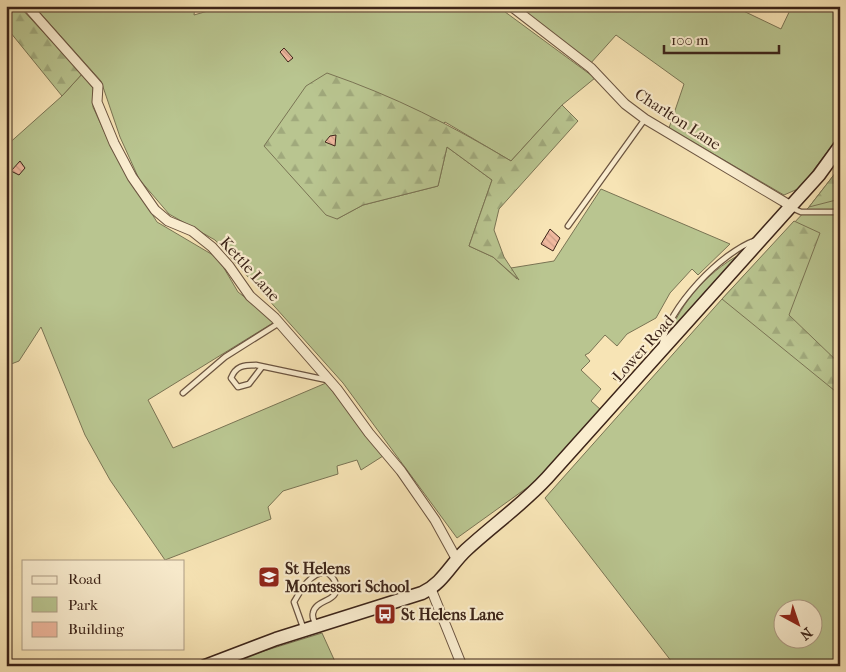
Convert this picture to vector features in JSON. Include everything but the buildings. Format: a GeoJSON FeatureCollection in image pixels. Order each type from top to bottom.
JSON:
{"type":"FeatureCollection","features":[{"type":"Feature","properties":{"kind":"main road","name":"Lower Road"},"geometry":{"type":"LineString","coordinates":[[431,589],[442,580],[457,560],[528,499],[791,207],[819,175],[840,146]]}},
{"type":"Feature","properties":{"kind":"main road"},"geometry":{"type":"LineString","coordinates":[[205,666],[431,589]]}},
{"type":"Feature","properties":{"kind":"street","name":"Kettle Lane"},"geometry":{"type":"LineString","coordinates":[[27,6],[98,86],[98,102],[114,143],[132,178],[155,210],[168,221],[192,231],[212,247],[250,296],[279,323],[329,380],[401,471],[435,520],[457,560]]}},
{"type":"Feature","properties":{"kind":"street","name":"Charlton Lane"},"geometry":{"type":"LineString","coordinates":[[512,6],[591,68],[625,104],[645,119],[791,207]]}},
{"type":"Feature","properties":{"kind":"street"},"geometry":{"type":"LineString","coordinates":[[431,589],[462,666]]}},
{"type":"Feature","properties":{"kind":"lane"},"geometry":{"type":"LineString","coordinates":[[568,226],[645,119]]}},
{"type":"Feature","properties":{"kind":"lane"},"geometry":{"type":"LineString","coordinates":[[791,207],[801,212],[840,212]]}},
{"type":"Feature","properties":{"kind":"lane"},"geometry":{"type":"LineString","coordinates":[[661,352],[668,329],[702,278],[741,245],[764,237]]}},
{"type":"Feature","properties":{"kind":"lane"},"geometry":{"type":"LineString","coordinates":[[183,393],[226,357],[279,323]]}},
{"type":"Feature","properties":{"kind":"lane"},"geometry":{"type":"LineString","coordinates":[[262,367],[249,384],[238,387],[230,378],[239,367],[262,367],[329,380]]}},
{"type":"Feature","properties":{"kind":"lane"},"geometry":{"type":"LineString","coordinates":[[326,572],[334,578],[336,590],[333,598],[314,610],[311,629],[294,602],[307,582],[314,576],[326,572]]}},
{"type":"Feature","properties":{"kind":"path"},"geometry":{"type":"LineString","coordinates":[[6,662],[8,666]]}},
{"type":"Feature","properties":{"kind":"green space"},"geometry":{"type":"Polygon","coordinates":[[[6,6],[19,6],[82,74],[62,96],[6,27],[6,6]]]}},
{"type":"Feature","properties":{"kind":"green space"},"geometry":{"type":"Polygon","coordinates":[[[34,6],[195,6],[194,15],[225,6],[497,6],[595,78],[562,105],[511,161],[445,122],[337,219],[363,205],[438,186],[447,147],[492,180],[469,246],[493,257],[517,279],[511,268],[554,261],[601,189],[730,244],[698,275],[692,269],[670,293],[656,318],[627,334],[617,346],[605,335],[585,355],[590,361],[581,370],[601,389],[591,401],[601,410],[535,482],[457,538],[343,383],[215,240],[169,214],[139,179],[120,137],[101,81],[34,6]]]}},
{"type":"Feature","properties":{"kind":"green space"},"geometry":{"type":"Polygon","coordinates":[[[514,6],[733,6],[781,29],[792,6],[840,6],[840,135],[800,188],[784,195],[669,128],[684,84],[616,35],[590,64],[514,6]]]}},
{"type":"Feature","properties":{"kind":"green space"},"geometry":{"type":"Polygon","coordinates":[[[327,73],[422,112],[511,161],[562,105],[578,121],[499,209],[494,230],[504,257],[519,280],[493,257],[469,246],[492,180],[447,147],[438,186],[363,205],[337,219],[326,215],[264,146],[306,86],[327,73]]]}},
{"type":"Feature","properties":{"kind":"green space"},"geometry":{"type":"Polygon","coordinates":[[[82,74],[93,88],[93,107],[113,151],[157,222],[218,258],[238,292],[276,321],[148,400],[173,448],[326,383],[383,456],[361,470],[357,460],[337,466],[338,474],[283,491],[268,507],[271,519],[165,560],[110,480],[85,435],[41,327],[19,361],[6,366],[6,146],[62,96],[82,74]]]}},
{"type":"Feature","properties":{"kind":"green space"},"geometry":{"type":"Polygon","coordinates":[[[840,167],[840,666],[675,666],[545,498],[722,299],[809,207],[840,167]]]}},
{"type":"Feature","properties":{"kind":"green space"},"geometry":{"type":"Polygon","coordinates":[[[840,167],[840,199],[809,207],[840,167]]]}},
{"type":"Feature","properties":{"kind":"green space"},"geometry":{"type":"Polygon","coordinates":[[[794,221],[820,233],[789,315],[840,364],[840,395],[722,299],[794,221]]]}},
{"type":"Feature","properties":{"kind":"green space"},"geometry":{"type":"Polygon","coordinates":[[[747,251],[668,338],[680,312],[699,287],[722,266],[747,251]]]}},
{"type":"Feature","properties":{"kind":"green space"},"geometry":{"type":"Polygon","coordinates":[[[322,633],[337,666],[227,666],[225,663],[322,633]]]}},
{"type":"Feature","properties":{"kind":"place","name":"St Helens Montessori School"},"geometry":{"type":"Point","coordinates":[269,577]}},
{"type":"Feature","properties":{"kind":"place","name":"St Helens Lane"},"geometry":{"type":"Point","coordinates":[385,614]}}]}
